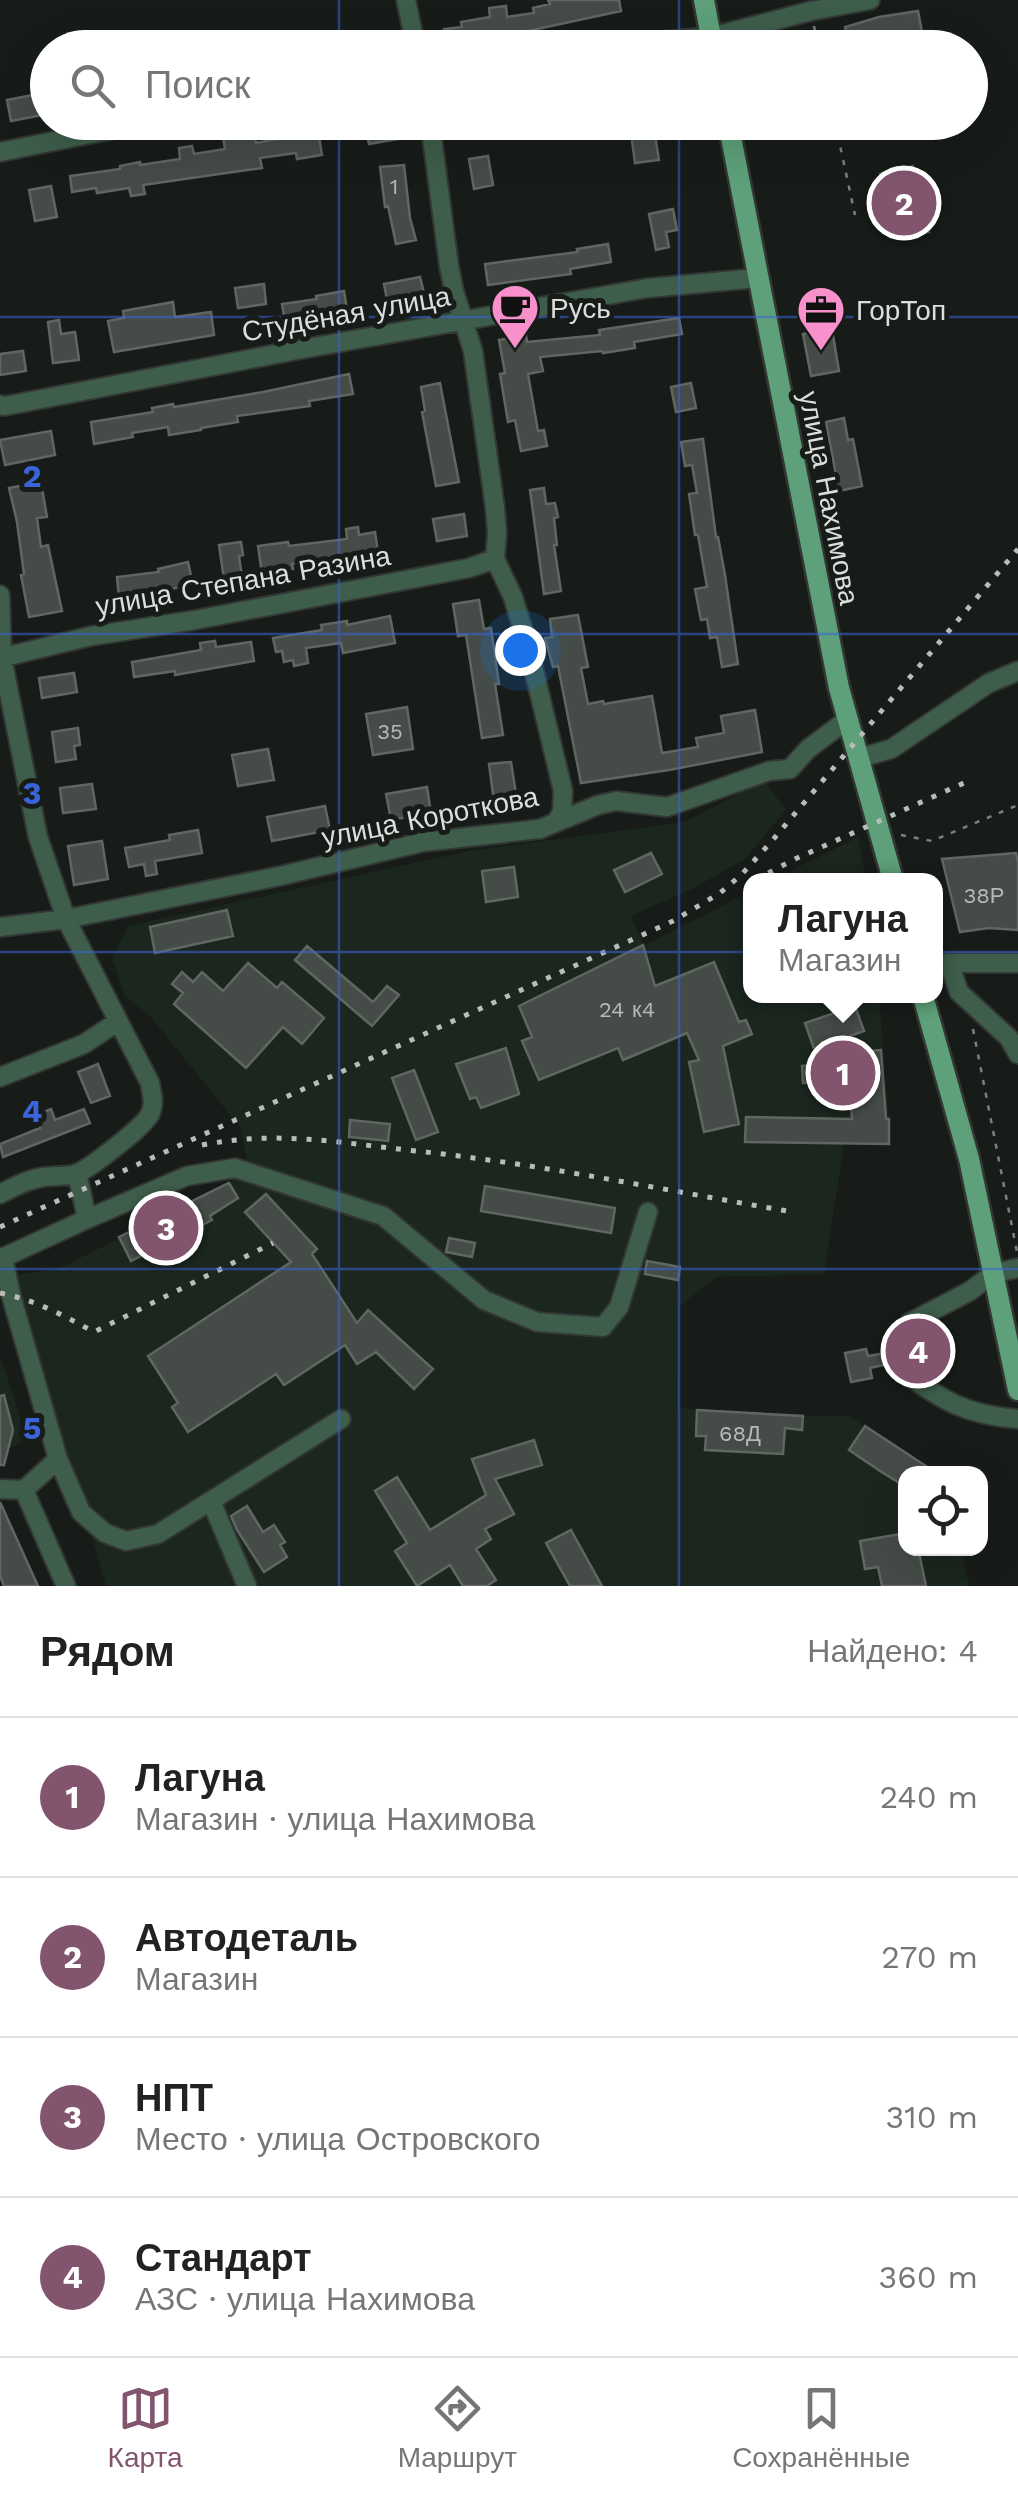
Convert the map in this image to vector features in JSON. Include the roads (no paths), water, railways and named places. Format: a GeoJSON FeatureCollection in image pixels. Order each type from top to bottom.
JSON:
{"type":"FeatureCollection","features":[{"type":"Feature","properties":{"kind":"main road"},"geometry":{"type":"LineString","coordinates":[[704,0],[710,30]]}},
{"type":"Feature","properties":{"kind":"main road","name":"улица Нахимова"},"geometry":{"type":"LineString","coordinates":[[731,140],[828,638],[891,873]]}},
{"type":"Feature","properties":{"kind":"main road"},"geometry":{"type":"LineString","coordinates":[[926,1003],[969,1160],[1018,1390]]}},
{"type":"Feature","properties":{"kind":"street"},"geometry":{"type":"LineString","coordinates":[[406,0],[412,30]]}},
{"type":"Feature","properties":{"kind":"street"},"geometry":{"type":"LineString","coordinates":[[752,30],[870,0]]}},
{"type":"Feature","properties":{"kind":"street"},"geometry":{"type":"LineString","coordinates":[[0,152],[60,140]]}},
{"type":"Feature","properties":{"kind":"street"},"geometry":{"type":"LineString","coordinates":[[432,140],[449,266],[473,351],[495,508],[495,558],[513,597],[528,646],[563,791],[557,821]]}},
{"type":"Feature","properties":{"kind":"street","name":"Студёная улица"},"geometry":{"type":"LineString","coordinates":[[2,407],[648,288],[758,278]]}},
{"type":"Feature","properties":{"kind":"street","name":"улица Степана Разина"},"geometry":{"type":"LineString","coordinates":[[1,658],[91,636],[469,568],[495,558]]}},
{"type":"Feature","properties":{"kind":"street"},"geometry":{"type":"LineString","coordinates":[[0,594],[1,658],[38,838],[66,919],[150,1084],[154,1100],[146,1122],[76,1174],[40,1177],[0,1194]]}},
{"type":"Feature","properties":{"kind":"street"},"geometry":{"type":"LineString","coordinates":[[860,758],[891,749],[989,683],[1018,672]]}},
{"type":"Feature","properties":{"kind":"street","name":"улица Короткова"},"geometry":{"type":"LineString","coordinates":[[0,927],[66,919],[280,876],[422,842],[540,829],[616,801],[667,807],[769,771],[790,770],[808,749],[848,719]]}},
{"type":"Feature","properties":{"kind":"street"},"geometry":{"type":"LineString","coordinates":[[943,964],[1018,963]]}},
{"type":"Feature","properties":{"kind":"street"},"geometry":{"type":"LineString","coordinates":[[943,966],[959,992],[1009,1038],[1018,1054]]}},
{"type":"Feature","properties":{"kind":"street"},"geometry":{"type":"LineString","coordinates":[[0,1077],[84,1044],[117,1022]]}},
{"type":"Feature","properties":{"kind":"street"},"geometry":{"type":"LineString","coordinates":[[341,1419],[158,1534],[126,1541],[105,1533],[81,1512],[58,1458],[1,1258],[187,1176],[235,1168],[383,1216],[484,1300],[537,1322],[603,1327],[618,1307],[648,1212]]}},
{"type":"Feature","properties":{"kind":"street"},"geometry":{"type":"LineString","coordinates":[[76,1174],[87,1219]]}},
{"type":"Feature","properties":{"kind":"street"},"geometry":{"type":"LineString","coordinates":[[1018,1268],[994,1273],[970,1291],[909,1323],[897,1342],[902,1370],[958,1407],[1000,1418],[1018,1418]]}},
{"type":"Feature","properties":{"kind":"street"},"geometry":{"type":"LineString","coordinates":[[0,1489],[24,1490],[58,1458]]}},
{"type":"Feature","properties":{"kind":"street"},"geometry":{"type":"LineString","coordinates":[[24,1490],[66,1586]]}},
{"type":"Feature","properties":{"kind":"street"},"geometry":{"type":"LineString","coordinates":[[211,1501],[247,1586]]}},
{"type":"Feature","properties":{"kind":"railway"},"geometry":{"type":"LineString","coordinates":[[0,1227],[673,921],[720,893],[771,842],[1018,549]]}},
{"type":"Feature","properties":{"kind":"railway"},"geometry":{"type":"LineString","coordinates":[[768,873],[966,782]]}},
{"type":"Feature","properties":{"kind":"railway"},"geometry":{"type":"LineString","coordinates":[[202,1145],[257,1138],[309,1139],[462,1156],[787,1211]]}},
{"type":"Feature","properties":{"kind":"railway"},"geometry":{"type":"LineString","coordinates":[[0,1293],[37,1304],[94,1332],[273,1243]]}},
{"type":"Feature","properties":{"kind":"place","name":"Автодеталь"},"geometry":{"type":"Point","coordinates":[904,203]}},
{"type":"Feature","properties":{"kind":"place","name":"Русь"},"geometry":{"type":"Point","coordinates":[515,350]}},
{"type":"Feature","properties":{"kind":"place","name":"ГорТоп"},"geometry":{"type":"Point","coordinates":[821,352]}},
{"type":"Feature","properties":{"kind":"place","name":"Лагуна"},"geometry":{"type":"Point","coordinates":[843,1073]}},
{"type":"Feature","properties":{"kind":"place","name":"НПТ"},"geometry":{"type":"Point","coordinates":[166,1228]}},
{"type":"Feature","properties":{"kind":"place","name":"Стандарт"},"geometry":{"type":"Point","coordinates":[918,1351]}}]}
